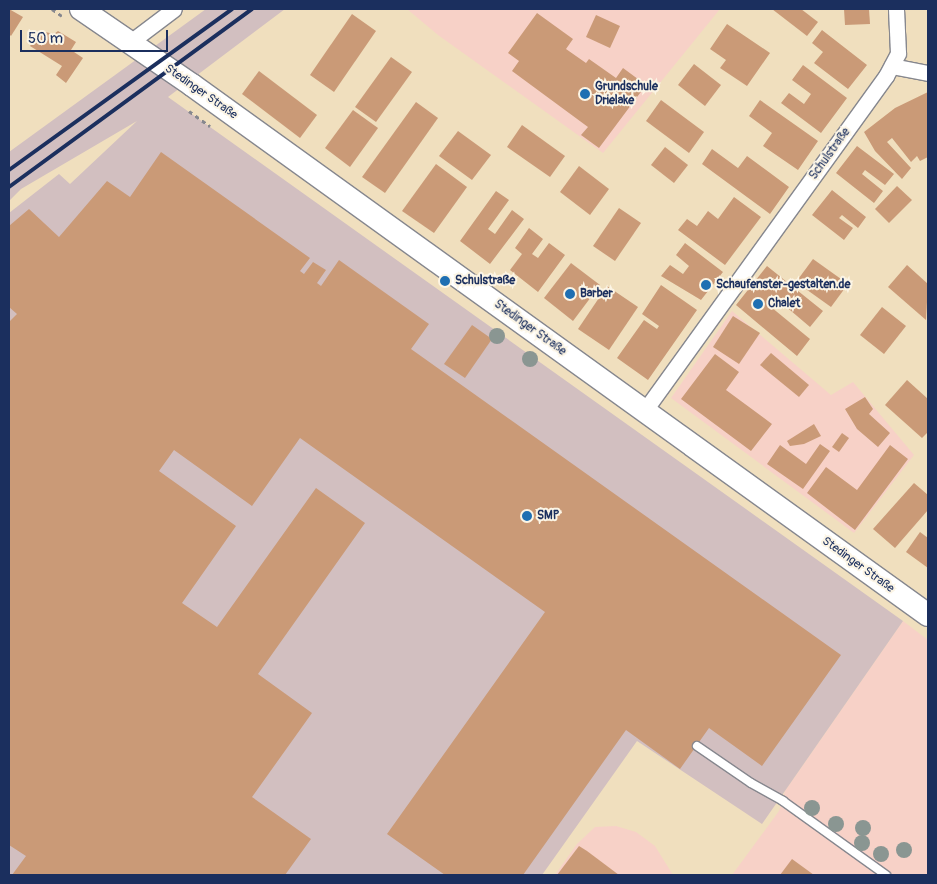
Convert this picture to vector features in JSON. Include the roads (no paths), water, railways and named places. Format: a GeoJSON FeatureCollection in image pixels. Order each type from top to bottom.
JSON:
{"type":"FeatureCollection","features":[{"type":"Feature","properties":{"kind":"main road","name":"Stedinger Straße"},"geometry":{"type":"LineString","coordinates":[[81,9],[192,85],[928,615]]}},
{"type":"Feature","properties":{"kind":"street"},"geometry":{"type":"LineString","coordinates":[[129,43],[174,9]]}},
{"type":"Feature","properties":{"kind":"street","name":"Schulstraße"},"geometry":{"type":"LineString","coordinates":[[644,410],[892,66],[900,38],[896,9]]}},
{"type":"Feature","properties":{"kind":"street"},"geometry":{"type":"LineString","coordinates":[[892,66],[928,73]]}},
{"type":"Feature","properties":{"kind":"lane"},"geometry":{"type":"LineString","coordinates":[[697,746],[751,783],[783,801],[886,875]]}},
{"type":"Feature","properties":{"kind":"railway"},"geometry":{"type":"LineString","coordinates":[[9,170],[232,9]]}},
{"type":"Feature","properties":{"kind":"railway"},"geometry":{"type":"LineString","coordinates":[[9,187],[252,9]]}},
{"type":"Feature","properties":{"kind":"place","name":"Grundschule Drielake"},"geometry":{"type":"Point","coordinates":[585,94]}},
{"type":"Feature","properties":{"kind":"place","name":"Schulstraße"},"geometry":{"type":"Point","coordinates":[445,281]}},
{"type":"Feature","properties":{"kind":"place","name":"Schaufenster-gestalten.de"},"geometry":{"type":"Point","coordinates":[706,285]}},
{"type":"Feature","properties":{"kind":"place","name":"Barber"},"geometry":{"type":"Point","coordinates":[570,294]}},
{"type":"Feature","properties":{"kind":"place","name":"Chalet"},"geometry":{"type":"Point","coordinates":[758,304]}},
{"type":"Feature","properties":{"kind":"place","name":"SMP"},"geometry":{"type":"Point","coordinates":[527,516]}}]}
